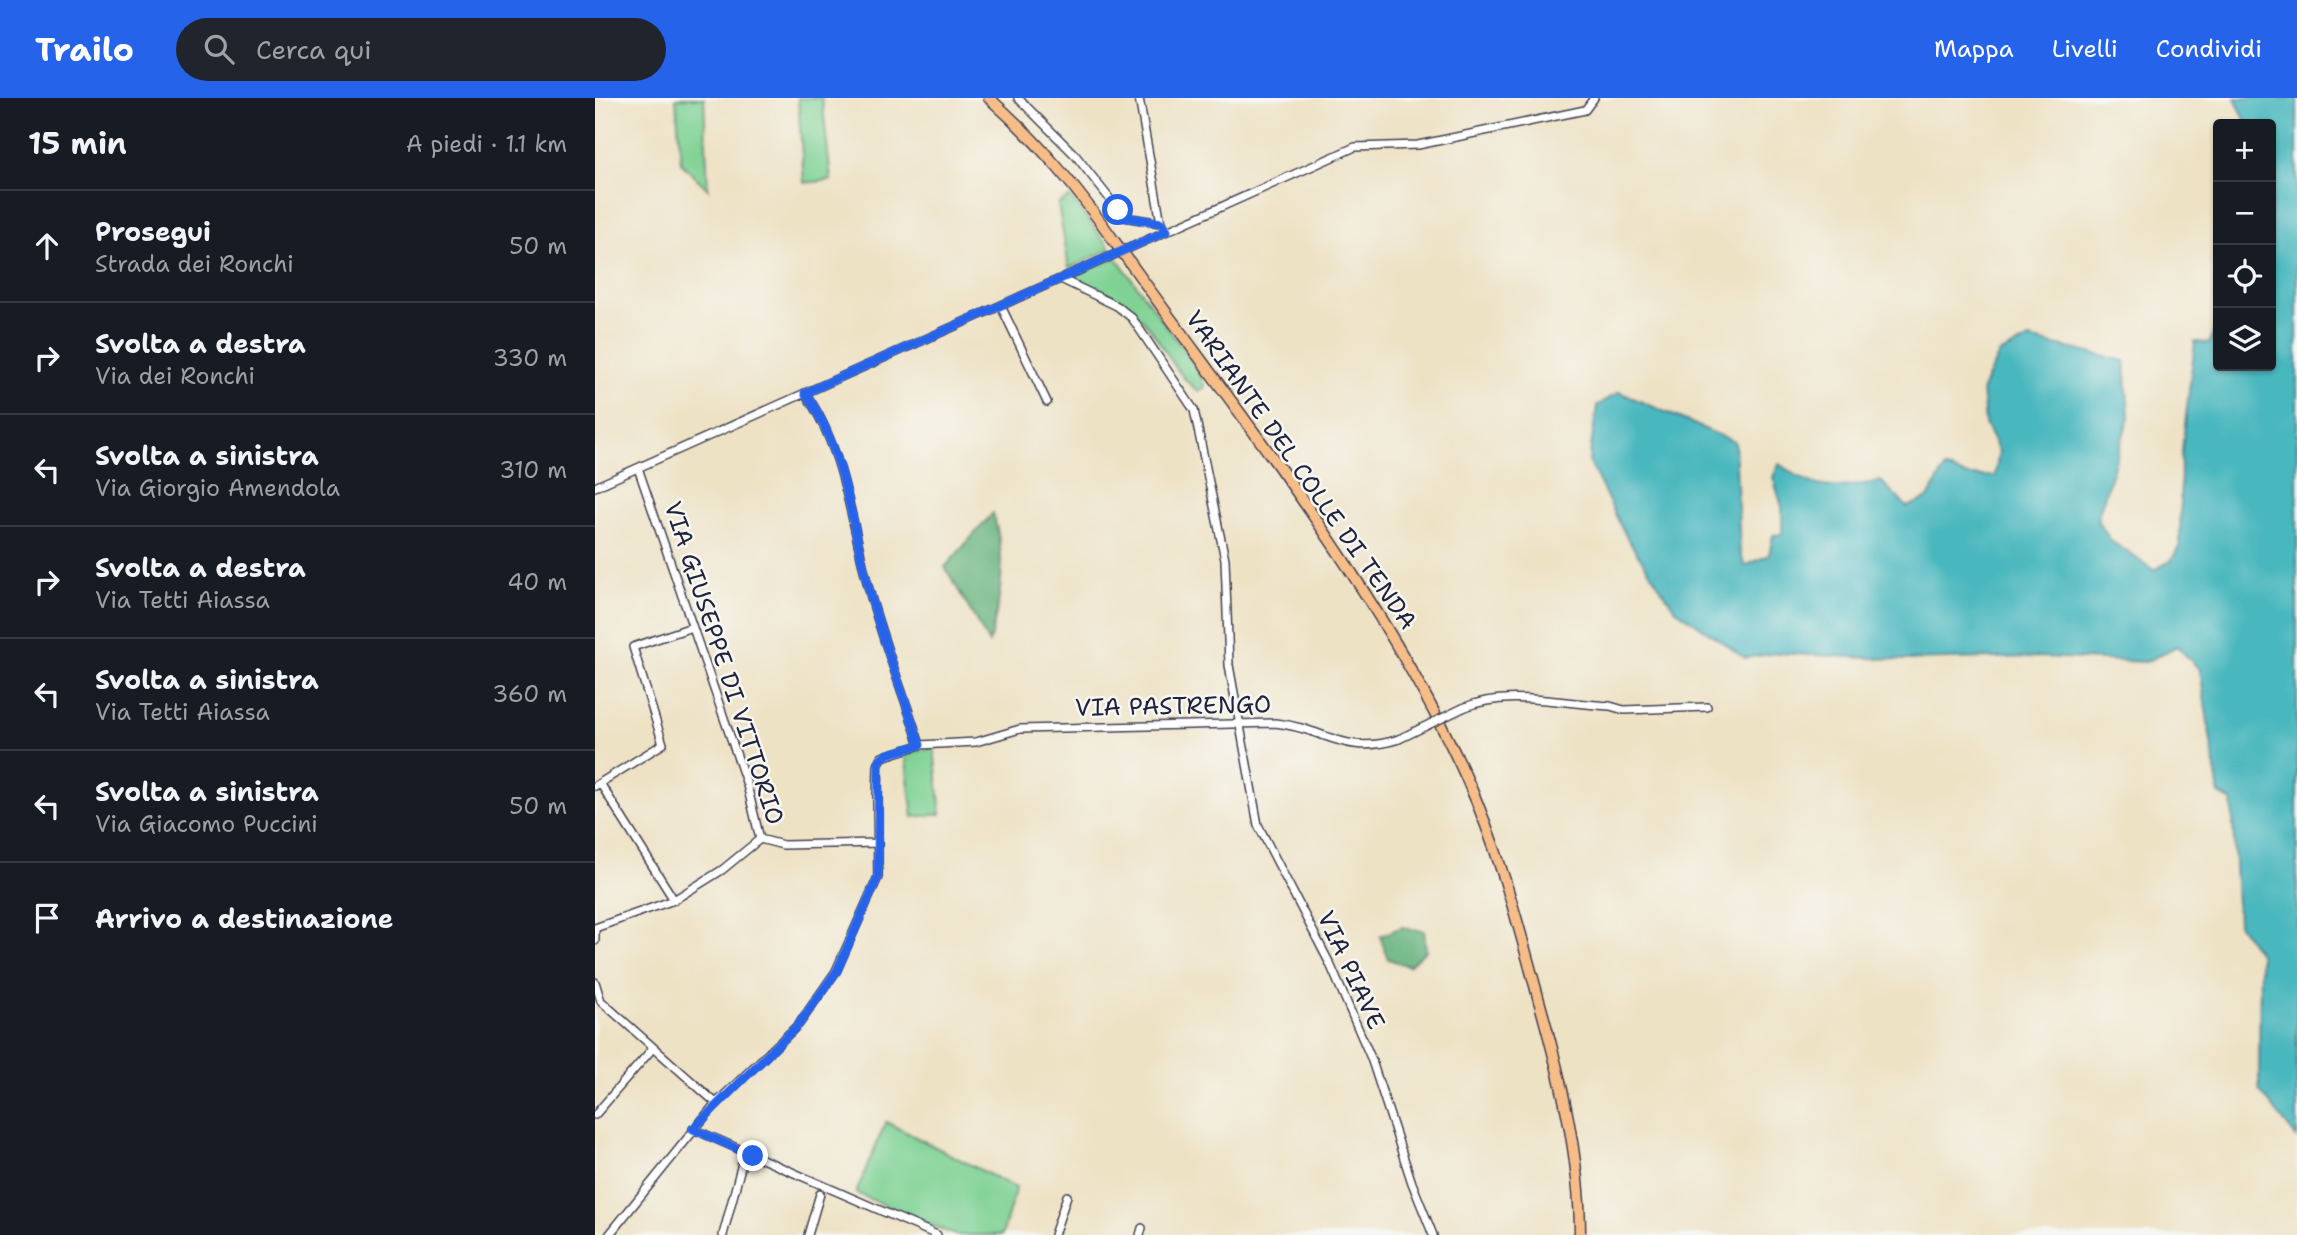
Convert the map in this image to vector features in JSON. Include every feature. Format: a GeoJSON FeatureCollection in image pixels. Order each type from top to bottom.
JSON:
{"type":"FeatureCollection","features":[{"type":"Feature","properties":{"kind":"main road","name":"VARIANTE DEL COLLE DI TENDA"},"geometry":{"type":"LineString","coordinates":[[989,98],[1034,138],[1078,190],[1323,530],[1380,617],[1467,779],[1516,915],[1557,1067],[1573,1146],[1580,1200],[1580,1235]]}},
{"type":"Feature","properties":{"kind":"street"},"geometry":{"type":"LineString","coordinates":[[1018,98],[1076,156],[1124,217],[1161,223]]}},
{"type":"Feature","properties":{"kind":"street"},"geometry":{"type":"LineString","coordinates":[[1139,98],[1161,223],[1167,231]]}},
{"type":"Feature","properties":{"kind":"street"},"geometry":{"type":"LineString","coordinates":[[595,487],[1355,147],[1431,142],[1585,110],[1594,98]]}},
{"type":"Feature","properties":{"kind":"street","name":"VIA PIAVE"},"geometry":{"type":"LineString","coordinates":[[1061,279],[1117,306],[1132,318],[1194,410],[1226,559],[1229,665],[1258,825],[1329,964],[1371,1058],[1412,1184],[1433,1235]]}},
{"type":"Feature","properties":{"kind":"street"},"geometry":{"type":"LineString","coordinates":[[1001,306],[1047,402]]}},
{"type":"Feature","properties":{"kind":"street"},"geometry":{"type":"LineString","coordinates":[[805,393],[818,412],[832,447],[871,598],[920,745]]}},
{"type":"Feature","properties":{"kind":"street","name":"VIA GIUSEPPE DI VITTORIO"},"geometry":{"type":"LineString","coordinates":[[638,468],[753,802],[760,839],[783,845],[878,843]]}},
{"type":"Feature","properties":{"kind":"street"},"geometry":{"type":"LineString","coordinates":[[674,900],[597,785],[663,744],[633,647],[692,627]]}},
{"type":"Feature","properties":{"kind":"street","name":"VIA PASTRENGO"},"geometry":{"type":"LineString","coordinates":[[878,843],[879,761],[888,754],[920,745],[976,742],[1006,731],[1048,727],[1240,722],[1291,724],[1350,745],[1374,747],[1399,739],[1482,699],[1503,698],[1610,706],[1624,710],[1707,707]]}},
{"type":"Feature","properties":{"kind":"street"},"geometry":{"type":"LineString","coordinates":[[595,941],[595,929],[674,900],[722,870],[760,839]]}},
{"type":"Feature","properties":{"kind":"street"},"geometry":{"type":"LineString","coordinates":[[609,1235],[716,1103],[799,1024],[837,971],[878,877],[878,843]]}},
{"type":"Feature","properties":{"kind":"street"},"geometry":{"type":"LineString","coordinates":[[595,982],[601,1000],[716,1103]]}},
{"type":"Feature","properties":{"kind":"street"},"geometry":{"type":"LineString","coordinates":[[595,1007],[601,1000]]}},
{"type":"Feature","properties":{"kind":"street"},"geometry":{"type":"LineString","coordinates":[[595,1115],[653,1048]]}},
{"type":"Feature","properties":{"kind":"street"},"geometry":{"type":"LineString","coordinates":[[693,1129],[937,1235]]}},
{"type":"Feature","properties":{"kind":"street"},"geometry":{"type":"LineString","coordinates":[[723,1235],[745,1152]]}},
{"type":"Feature","properties":{"kind":"street"},"geometry":{"type":"LineString","coordinates":[[808,1235],[820,1194]]}},
{"type":"Feature","properties":{"kind":"street"},"geometry":{"type":"LineString","coordinates":[[1054,1235],[1067,1196]]}},
{"type":"Feature","properties":{"kind":"green space"},"geometry":{"type":"Polygon","coordinates":[[[676,98],[704,98],[708,189],[681,163],[676,98]]]}},
{"type":"Feature","properties":{"kind":"green space"},"geometry":{"type":"Polygon","coordinates":[[[798,98],[822,98],[831,180],[804,183],[798,98]]]}},
{"type":"Feature","properties":{"kind":"green space"},"geometry":{"type":"Polygon","coordinates":[[[1070,197],[1111,249],[1069,268],[1058,204],[1070,197]]]}},
{"type":"Feature","properties":{"kind":"green space"},"geometry":{"type":"Polygon","coordinates":[[[1116,257],[1196,367],[1205,387],[1198,391],[1190,384],[1141,318],[1115,299],[1075,281],[1076,275],[1116,257]]]}},
{"type":"Feature","properties":{"kind":"green space"},"geometry":{"type":"Polygon","coordinates":[[[993,513],[1000,547],[1001,578],[989,643],[945,567],[993,513]]]}},
{"type":"Feature","properties":{"kind":"green space"},"geometry":{"type":"Polygon","coordinates":[[[934,748],[941,814],[913,817],[905,753],[934,748]]]}},
{"type":"Feature","properties":{"kind":"green space"},"geometry":{"type":"Polygon","coordinates":[[[1402,927],[1424,931],[1426,950],[1409,966],[1388,959],[1380,936],[1402,927]]]}},
{"type":"Feature","properties":{"kind":"green space"},"geometry":{"type":"Polygon","coordinates":[[[886,1122],[1016,1188],[1002,1235],[955,1235],[856,1193],[886,1122]]]}},
{"type":"Feature","properties":{"kind":"water"},"geometry":{"type":"Polygon","coordinates":[[[2235,98],[2297,98],[2297,1138],[2259,1090],[2260,955],[2238,924],[2232,801],[2219,794],[2200,670],[2177,646],[2146,662],[2041,657],[1906,660],[1777,653],[1745,658],[1675,609],[1627,538],[1589,461],[1597,406],[1619,392],[1735,442],[1740,551],[1745,566],[1769,555],[1773,535],[1782,534],[1782,507],[1773,477],[1779,464],[1793,474],[1828,487],[1881,481],[1907,507],[1928,498],[1945,468],[1968,476],[1995,476],[1999,452],[1985,424],[1982,389],[1999,354],[2029,339],[2125,361],[2129,417],[2097,520],[2111,541],[2154,570],[2171,561],[2180,545],[2181,457],[2195,342],[2210,343],[2213,332],[2213,371],[2276,371],[2276,119],[2245,119],[2235,98]]]}},
{"type":"Feature","properties":{"kind":"route"},"geometry":{"type":"LineString","coordinates":[[753,1156],[693,1129],[716,1103],[799,1024],[837,971],[880,867],[877,798],[879,761],[888,754],[920,745],[871,598],[832,447],[818,412],[805,393],[1167,231],[1161,223],[1124,217],[1118,210]]}}]}
